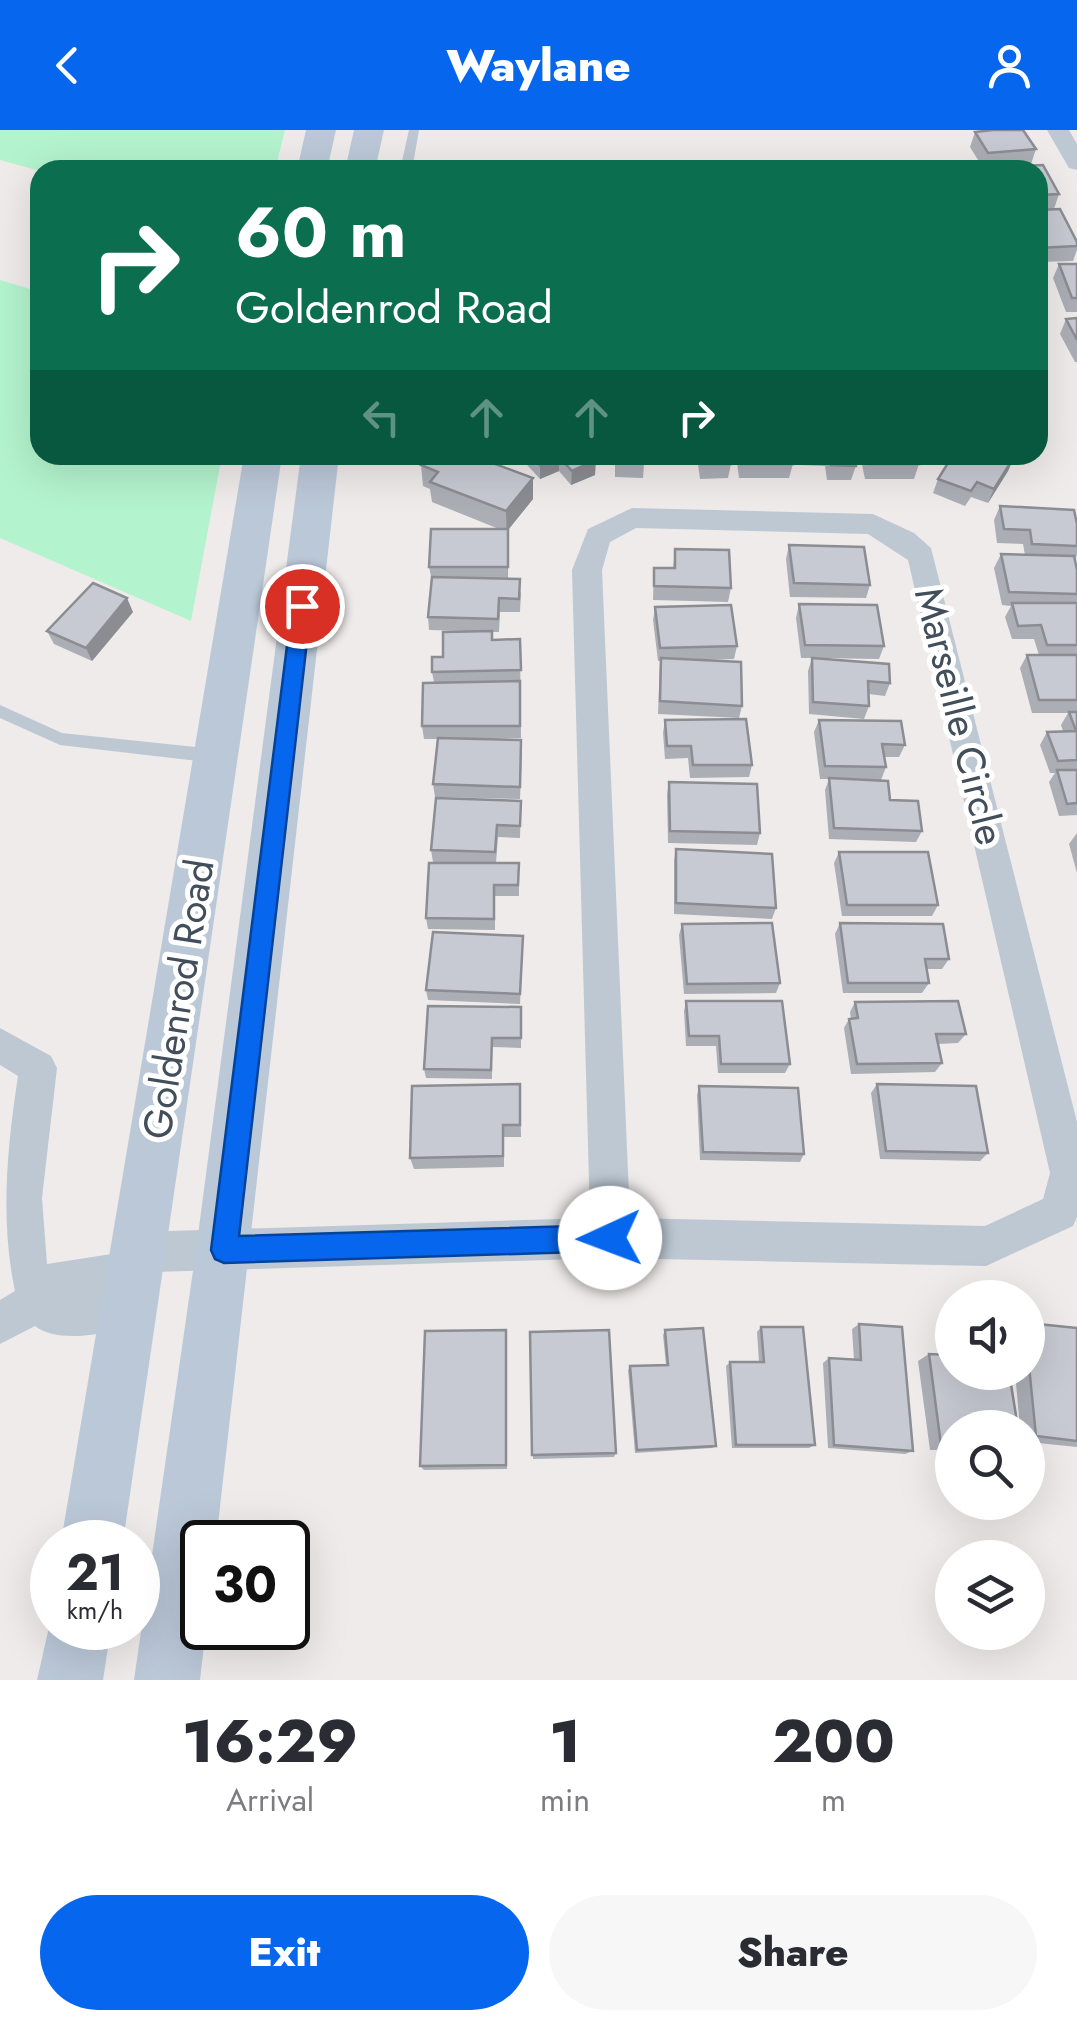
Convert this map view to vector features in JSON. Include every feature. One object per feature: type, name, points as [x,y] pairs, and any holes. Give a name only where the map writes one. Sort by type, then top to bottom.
[{"type":"main road","points":[[314,160],[321,130]]},
{"type":"main road","points":[[362,160],[370,130]]},
{"type":"main road","name":"Goldenrod Road","points":[[95,1520],[261,465]]},
{"type":"main road","name":"Goldenrod Road","points":[[167,1680],[224,1250],[319,465]]},
{"type":"main road","points":[[70,1680],[75,1650]]},
{"type":"street","points":[[1058,130],[1077,163]]},
{"type":"street","name":"Marseille Circle","points":[[37,1302],[52,1315],[133,1277],[224,1250],[610,1238],[986,1246],[1059,1212],[1070,1173],[921,555],[904,540],[874,524],[632,518],[598,536],[587,570],[610,1238]]},
{"type":"street","points":[[0,1045],[38,1068],[17,1227],[37,1302],[0,1323]]},
{"type":"lane","points":[[408,160],[414,130]]},
{"type":"lane","points":[[0,711],[73,742],[216,756]]},
{"type":"green space","points":[[0,130],[285,130],[278,160],[30,160],[30,168],[0,160]]},
{"type":"green space","points":[[0,280],[30,289],[30,465],[220,465],[191,621],[0,538]]},
{"type":"building","points":[[1023,130],[1036,149],[988,153],[975,132]]},
{"type":"building","points":[[1048,174],[1059,194],[1048,195]]},
{"type":"building","points":[[1060,209],[1077,246],[1048,247],[1048,210]]},
{"type":"building","points":[[1059,264],[1077,264],[1077,298],[1072,298]]},
{"type":"building","points":[[1077,318],[1077,340],[1066,319]]},
{"type":"building","points":[[421,465],[498,465],[533,478],[506,511],[430,482],[438,472]]},
{"type":"building","points":[[947,465],[1009,465],[994,489],[977,482],[971,491],[938,479]]},
{"type":"building","points":[[1000,506],[1074,510],[1077,546],[1032,544],[1030,530],[1004,529]]},
{"type":"building","points":[[431,529],[508,529],[508,567],[429,567]]},
{"type":"building","points":[[789,545],[864,547],[870,585],[794,583]]},
{"type":"building","points":[[675,549],[729,550],[731,588],[654,586],[654,568],[675,568]]},
{"type":"building","points":[[1001,554],[1074,556],[1077,594],[1009,592]]},
{"type":"building","points":[[432,577],[520,579],[519,599],[499,598],[498,619],[428,617]]},
{"type":"building","points":[[93,583],[127,598],[86,648],[47,631]]},
{"type":"building","points":[[1012,603],[1077,603],[1077,645],[1047,645],[1041,625],[1018,626]]},
{"type":"building","points":[[799,604],[877,605],[884,646],[805,645]]},
{"type":"building","points":[[731,605],[737,646],[660,648],[655,607]]},
{"type":"building","points":[[492,631],[492,640],[520,639],[521,670],[432,672],[432,657],[443,657],[443,632]]},
{"type":"building","points":[[1027,655],[1077,655],[1077,700],[1039,700]]},
{"type":"building","points":[[661,658],[741,662],[742,706],[660,701]]},
{"type":"building","points":[[812,658],[889,664],[890,683],[868,681],[869,706],[813,702]]},
{"type":"building","points":[[520,681],[520,726],[422,726],[423,683]]},
{"type":"building","points":[[1069,712],[1077,712],[1077,760],[1058,761],[1047,732],[1076,731]]},
{"type":"building","points":[[746,719],[752,765],[693,765],[691,746],[667,746],[665,720]]},
{"type":"building","points":[[819,720],[901,721],[905,745],[882,744],[886,767],[825,766]]},
{"type":"building","points":[[438,738],[521,740],[520,787],[433,784]]},
{"type":"building","points":[[1057,770],[1077,770],[1077,803],[1067,804]]},
{"type":"building","points":[[829,778],[888,781],[890,800],[918,801],[922,831],[834,828]]},
{"type":"building","points":[[669,782],[757,784],[760,833],[670,831]]},
{"type":"building","points":[[436,798],[521,801],[520,826],[497,825],[495,852],[431,850]]},
{"type":"building","points":[[676,849],[772,854],[776,908],[676,903]]},
{"type":"building","points":[[839,852],[928,852],[938,905],[847,905]]},
{"type":"building","points":[[429,863],[519,863],[518,885],[494,885],[494,919],[426,918]]},
{"type":"building","points":[[772,923],[780,983],[687,984],[682,924]]},
{"type":"building","points":[[840,923],[943,924],[949,959],[925,959],[929,983],[848,983]]},
{"type":"building","points":[[433,932],[523,936],[520,994],[426,990]]},
{"type":"building","points":[[686,1001],[782,1001],[790,1064],[721,1064],[719,1036],[689,1036]]},
{"type":"building","points":[[958,1001],[966,1034],[936,1034],[942,1063],[857,1064],[849,1019],[858,1018],[855,1002]]},
{"type":"building","points":[[428,1006],[521,1007],[521,1038],[492,1038],[491,1070],[424,1069]]},
{"type":"building","points":[[520,1084],[520,1125],[503,1125],[503,1156],[410,1158],[412,1086]]},
{"type":"building","points":[[877,1084],[976,1086],[988,1153],[886,1151]]},
{"type":"building","points":[[699,1086],[798,1088],[804,1154],[703,1152]]},
{"type":"building","points":[[859,1324],[902,1327],[913,1451],[834,1445],[829,1358],[861,1360]]},
{"type":"building","points":[[1045,1325],[1077,1328],[1077,1441],[1045,1437],[1045,1410],[1033,1410],[1031,1390],[1045,1390]]},
{"type":"building","points":[[761,1327],[803,1327],[815,1445],[736,1445],[730,1362],[764,1362]]},
{"type":"building","points":[[703,1328],[716,1446],[637,1450],[630,1366],[668,1365],[665,1330]]},
{"type":"building","points":[[506,1330],[506,1465],[420,1466],[425,1331]]},
{"type":"building","points":[[609,1330],[616,1453],[532,1455],[530,1332]]},
{"type":"building","points":[[929,1354],[935,1354],[935,1390],[1012,1390],[1015,1410],[936,1410]]},
{"type":"route","points":[[302,606],[224,1250],[610,1238]]}]
